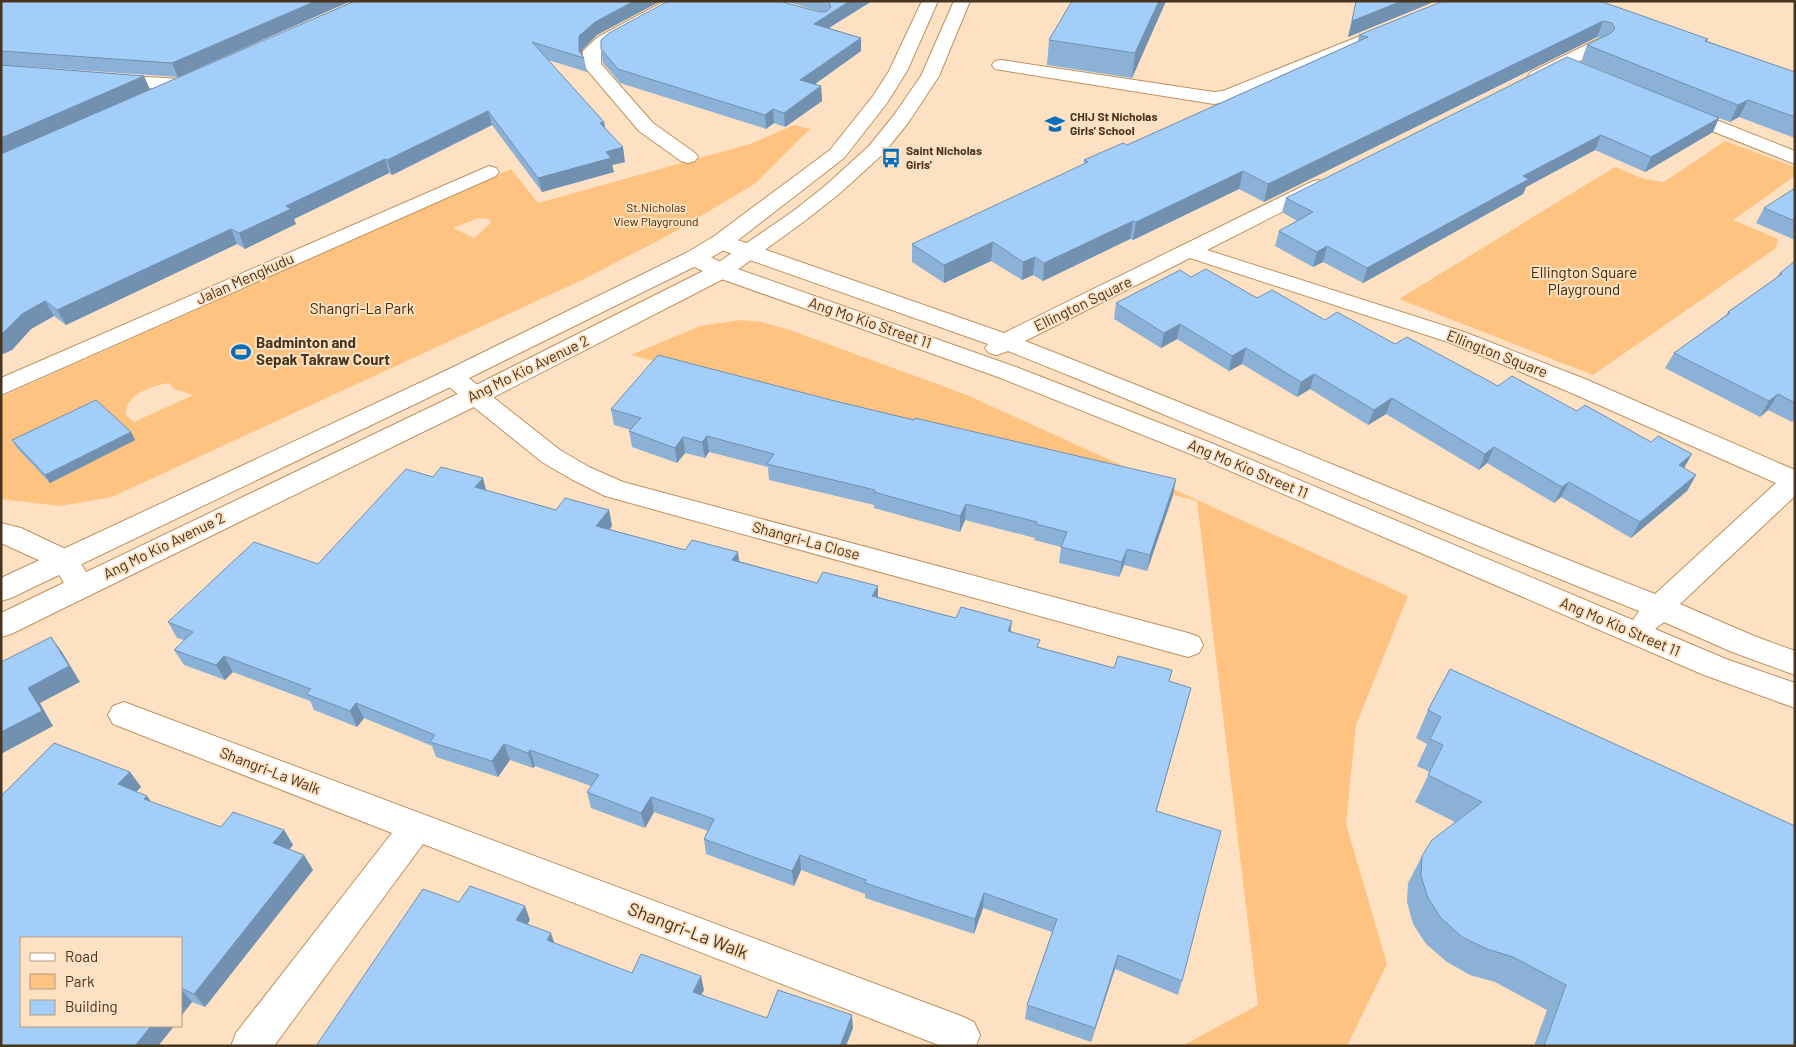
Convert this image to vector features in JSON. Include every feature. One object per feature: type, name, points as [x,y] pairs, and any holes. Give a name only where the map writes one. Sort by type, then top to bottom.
[{"type":"street","points":[[678,1],[604,40],[592,51],[592,65],[646,127],[688,157]]},
{"type":"street","name":"Ang Mo Kio Avenue 2","points":[[1,590],[452,377],[694,258],[721,242],[837,154],[880,99],[898,71],[930,1]]},
{"type":"street","name":"Ang Mo Kio Avenue 2","points":[[1,626],[474,396],[721,271],[832,190],[876,150],[901,119],[930,76],[962,1]]},
{"type":"street","points":[[1001,65],[1214,98],[1227,96],[1383,32]]},
{"type":"street","points":[[1522,83],[1598,44]]},
{"type":"street","points":[[1562,63],[1587,74]]},
{"type":"street","points":[[146,102],[200,77]]},
{"type":"street","points":[[96,78],[182,86]]},
{"type":"street","points":[[1668,107],[1795,158]]},
{"type":"street","name":"Jalan Mengkudu","points":[[1,387],[489,172]]},
{"type":"street","name":"Ellington Square","points":[[979,362],[1005,342],[1338,176]]},
{"type":"street","name":"Ang Mo Kio Street 11","points":[[721,242],[747,253],[1005,342],[1176,408],[1495,543],[1659,607],[1743,644],[1795,663]]},
{"type":"street","name":"Ellington Square","points":[[1189,251],[1456,337],[1576,385],[1795,481],[1659,607],[1636,634]]},
{"type":"street","name":"Ang Mo Kio Street 11","points":[[694,258],[721,271],[979,362],[1202,449],[1715,667],[1795,696]]},
{"type":"street","name":"Shangri-La Close","points":[[452,377],[551,456],[580,473],[614,489],[1188,645]]},
{"type":"street","points":[[1,534],[11,535],[64,560],[81,586]]},
{"type":"street","name":"Shangri-La Walk","points":[[124,715],[961,1034]]},
{"type":"street","points":[[250,1046],[416,827]]},
{"type":"green space","name":"Shangri-La Park","points":[[794,125],[810,129],[756,183],[669,235],[582,280],[112,497],[60,506],[1,499],[1,397],[511,169],[538,203],[750,144]],"holes":[[[479,218],[489,219],[491,223],[474,238],[453,228]],[[169,383],[174,389],[193,395],[134,422],[126,415],[130,402],[141,392]]]},
{"type":"green space","name":"Ellington Square Playground","points":[[1725,141],[1795,167],[1795,176],[1733,220],[1778,239],[1776,248],[1593,375],[1399,299],[1615,167],[1644,179],[1664,182]]},
{"type":"green space","points":[[741,320],[761,322],[787,329],[967,395],[1408,596],[1356,725],[1346,824],[1387,964],[1347,1046],[1182,1046],[1258,1005],[1197,501],[631,355],[700,326]]},
{"type":"building","points":[[1,1],[316,1],[172,63],[1,51]]},
{"type":"building","points":[[355,1],[634,1],[595,22],[579,36],[579,51],[584,58],[532,42],[604,122],[600,123],[623,147],[606,152],[611,158],[538,178],[488,111],[286,206],[291,209],[239,233],[231,229],[57,310],[45,301],[22,314],[1,335],[1,154]]},
{"type":"building","points":[[668,1],[779,1],[820,12],[827,11],[831,7],[828,1],[850,1],[814,24],[861,38],[800,80],[821,86],[784,113],[773,109],[765,115],[618,69],[601,49],[601,40],[609,33]]},
{"type":"building","points":[[1072,1],[1159,1],[1135,53],[1049,40]]},
{"type":"building","points":[[1356,1],[1402,1],[1352,21]]},
{"type":"building","points":[[1443,1],[1600,1],[1708,39],[1705,41],[1795,72],[1795,117],[1748,100],[1738,105],[1587,45],[1615,29],[1612,23],[1603,21],[1268,184],[1243,171],[1044,263],[1035,257],[1023,262],[993,242],[944,265],[912,244],[1088,162],[1084,160],[1123,143],[1127,145],[1368,37],[1359,35]]},
{"type":"building","points":[[1567,57],[1719,118],[1651,157],[1601,135],[1523,176],[1529,179],[1367,268],[1327,246],[1317,252],[1279,231],[1313,212],[1286,198]]},
{"type":"building","points":[[1,65],[144,76],[1,138]]},
{"type":"building","points":[[1795,188],[1795,221],[1764,208]]},
{"type":"building","points":[[1795,261],[1795,403],[1778,394],[1769,401],[1674,353],[1782,274],[1780,273]]},
{"type":"building","points":[[1206,269],[1257,298],[1272,290],[1325,320],[1337,312],[1395,344],[1407,337],[1498,386],[1512,376],[1577,411],[1585,405],[1651,442],[1658,436],[1692,454],[1679,465],[1696,475],[1640,522],[1569,482],[1562,487],[1494,447],[1485,454],[1392,398],[1374,410],[1314,374],[1301,382],[1246,348],[1232,356],[1180,324],[1164,333],[1116,303],[1180,270],[1191,277]]},
{"type":"building","points":[[658,355],[914,420],[915,418],[1176,479],[1150,555],[1127,549],[1122,562],[1061,547],[1067,532],[1036,524],[1037,522],[966,504],[960,516],[874,492],[875,490],[767,464],[774,454],[707,436],[702,442],[683,437],[675,448],[629,431],[641,418],[611,409]]},
{"type":"building","points":[[96,400],[131,432],[45,475],[12,440]]},
{"type":"building","points":[[441,467],[483,478],[475,487],[556,510],[565,498],[609,510],[596,526],[685,550],[692,540],[738,552],[732,560],[817,583],[823,572],[843,577],[878,586],[872,596],[956,618],[961,607],[1012,621],[1008,631],[1040,640],[1037,647],[1114,668],[1118,656],[1172,670],[1169,681],[1191,688],[1156,811],[1221,831],[1182,981],[1118,955],[1095,1028],[1027,1005],[1057,919],[984,893],[975,919],[865,883],[866,880],[800,855],[792,871],[704,839],[714,819],[651,797],[641,813],[587,792],[599,775],[530,750],[528,753],[504,744],[492,761],[430,742],[435,735],[356,703],[350,711],[306,694],[311,689],[224,656],[216,665],[174,650],[193,632],[168,622],[254,542],[318,564],[406,469],[433,477]]},
{"type":"building","points":[[51,637],[69,666],[28,688],[42,711],[1,732],[1,662]]},
{"type":"building","points":[[1450,669],[1795,826],[1795,1046],[1544,1046],[1566,985],[1513,957],[1487,949],[1462,937],[1441,918],[1428,898],[1421,876],[1422,856],[1432,840],[1482,802],[1428,775],[1443,745],[1430,739],[1441,717],[1428,710]]},
{"type":"building","points":[[54,743],[130,772],[118,784],[147,796],[144,799],[221,827],[233,812],[284,830],[273,843],[304,855],[194,994],[182,988],[182,937],[20,937],[20,1027],[150,1027],[135,1046],[1,1046],[1,796]]},
{"type":"building","points":[[470,886],[525,906],[516,920],[551,933],[547,940],[632,973],[641,954],[701,976],[693,992],[767,1018],[778,990],[852,1015],[840,1046],[316,1046],[423,889],[459,902]]},
{"type":"place","name":"CHIJ St Nicholas Girls' School","points":[[1055,124]]},
{"type":"place","name":"Saint Nicholas Girls'","points":[[891,158]]},
{"type":"place","name":"Badminton and Sepak Takraw Court","points":[[241,352]]},
{"type":"park label","name":"St.Nicholas View Playground","points":[[656,215]]}]
